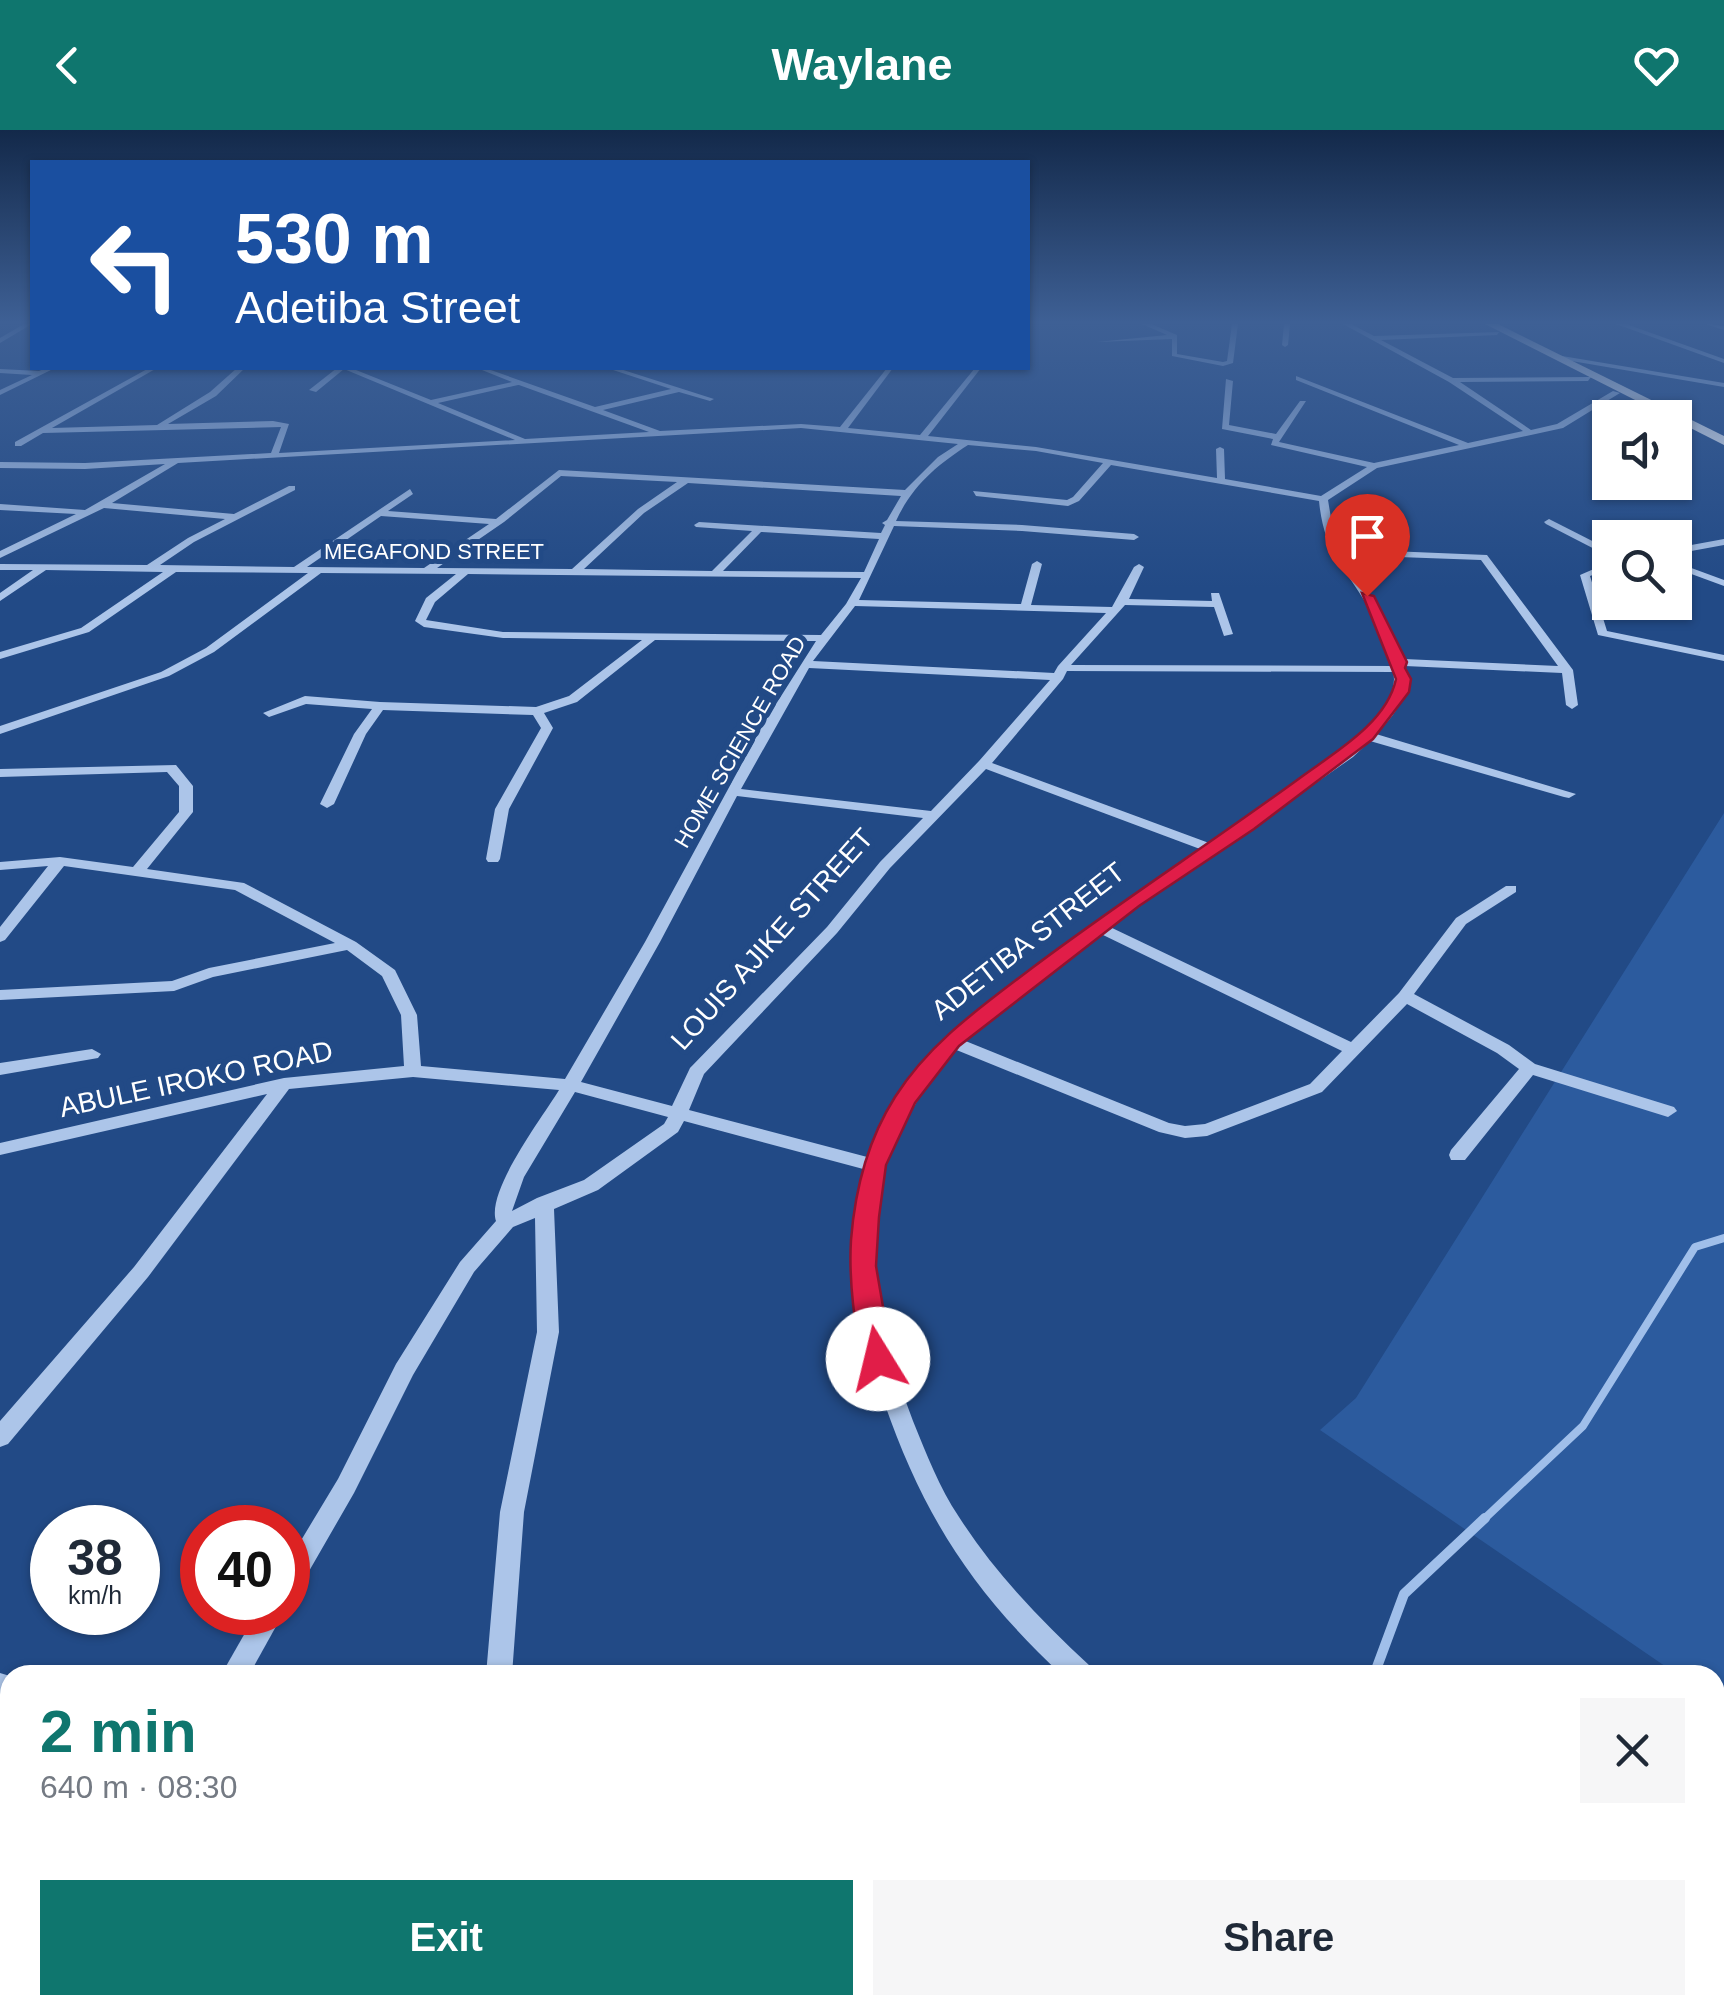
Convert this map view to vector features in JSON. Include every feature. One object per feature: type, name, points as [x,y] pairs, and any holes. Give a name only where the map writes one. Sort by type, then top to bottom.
[{"type":"highway","points":[[1666,412],[1724,441]]},
{"type":"highway","points":[[1692,433],[1724,450]]},
{"type":"street","points":[[18,444],[77,412]]},
{"type":"street","points":[[158,427],[183,412]]},
{"type":"street","points":[[456,412],[532,443]]},
{"type":"street","points":[[604,412],[661,434]]},
{"type":"street","points":[[843,429],[856,412]]},
{"type":"street","points":[[923,437],[943,412]]},
{"type":"street","points":[[1228,412],[1225,427],[1277,436]]},
{"type":"street","points":[[1295,412],[1274,443],[1374,466]]},
{"type":"street","points":[[1382,412],[1467,446]]},
{"type":"street","points":[[1500,412],[1532,433]]},
{"type":"street","points":[[0,464],[85,466],[532,443],[760,426],[843,429],[1110,460],[1324,498],[1374,466],[1532,433],[1571,421],[1586,412]]},
{"type":"street","points":[[44,431],[281,424],[286,426],[274,455]]},
{"type":"street","name":"HOME SCIENCE ROAD","points":[[506,1222],[502,1210],[515,1177],[806,664],[851,604],[880,553],[885,530],[904,493],[926,468],[967,442]]},
{"type":"street","points":[[1220,449],[1220,480]]},
{"type":"street","points":[[0,556],[103,505],[177,460]]},
{"type":"street","points":[[976,493],[1068,503],[1110,460]]},
{"type":"street","points":[[426,571],[559,473],[904,493]]},
{"type":"street","points":[[575,572],[641,511],[684,482]]},
{"type":"street","points":[[147,569],[292,488]]},
{"type":"street","points":[[296,570],[410,492]]},
{"type":"street","points":[[1324,498],[1323,520],[1336,552],[1372,605],[1399,665]]},
{"type":"street","points":[[103,505],[234,518]]},
{"type":"street","points":[[0,507],[87,512]]},
{"type":"street","points":[[379,512],[497,522]]},
{"type":"street","points":[[1549,522],[1592,545]]},
{"type":"street","points":[[699,525],[758,530],[1022,528],[1134,537]]},
{"type":"street","points":[[714,574],[758,530]]},
{"type":"street","points":[[1692,548],[1724,542]]},
{"type":"street","points":[[1336,552],[1484,557],[1567,670],[1572,705]]},
{"type":"street","points":[[1025,608],[1036,564]]},
{"type":"street","name":"LOUIS AJIKE STREET","points":[[310,1547],[467,1267],[506,1222],[592,1184],[672,1128],[696,1072],[984,764],[1118,606],[1139,566]]},
{"type":"street","name":"MEGAFOND STREET","points":[[0,568],[867,575]]},
{"type":"street","points":[[0,598],[42,568]]},
{"type":"street","points":[[0,656],[85,630],[173,569]]},
{"type":"street","points":[[0,730],[166,674],[210,650],[318,570]]},
{"type":"street","points":[[1692,571],[1724,583]]},
{"type":"street","points":[[466,572],[430,600],[420,621],[503,635],[823,638]]},
{"type":"street","points":[[1592,572],[1585,575],[1592,599]]},
{"type":"street","points":[[851,604],[1025,608],[1216,599],[1228,634]]},
{"type":"street","points":[[1598,620],[1602,633],[1724,658]]},
{"type":"street","points":[[269,713],[305,700],[537,710],[573,699],[652,636]]},
{"type":"street","points":[[806,664],[1060,672],[1399,665],[1567,670]]},
{"type":"street","name":"ADETIBA STREET","points":[[1070,1665],[1038,1636],[983,1574],[934,1499],[877,1360],[863,1266],[874,1165],[905,1100],[951,1041],[1098,927],[1348,754],[1368,736],[1401,692],[1404,679],[1399,665]]},
{"type":"street","points":[[327,804],[360,734],[380,706]]},
{"type":"street","points":[[493,860],[502,809],[546,728],[537,710]]},
{"type":"street","points":[[1368,736],[1568,794]]},
{"type":"street","points":[[984,764],[1212,848]]},
{"type":"street","points":[[0,773],[172,768],[186,786],[186,812],[139,870]]},
{"type":"street","points":[[734,792],[932,816]]},
{"type":"street","points":[[0,937],[60,861]]},
{"type":"street","points":[[0,866],[60,861],[239,886],[350,945],[389,973],[409,1015],[413,1071]]},
{"type":"street","points":[[951,1041],[1184,1132],[1206,1130],[1316,1088],[1405,996],[1461,921],[1511,889]]},
{"type":"street","points":[[1098,927],[1354,1050]]},
{"type":"street","points":[[0,995],[174,986],[209,973],[350,945]]},
{"type":"street","points":[[1405,996],[1503,1049],[1529,1068],[1668,1111]]},
{"type":"street","points":[[0,1068],[92,1054]]},
{"type":"street","points":[[1458,1155],[1529,1068]]},
{"type":"street","name":"ABULE IROKO ROAD","points":[[0,1148],[284,1084],[413,1071],[569,1085],[874,1165]]},
{"type":"street","points":[[0,1437],[141,1272],[284,1084]]},
{"type":"street","points":[[500,1665],[512,1512],[548,1332],[544,1203]]},
{"type":"street","points":[[240,1665],[257,1635]]},
{"type":"shaded area","points":[[1724,813],[1724,1665],[1663,1665],[1320,1430],[1356,1398]]},
{"type":"waterway","points":[[1482,1521],[1583,1426],[1695,1247],[1724,1238]]},
{"type":"waterway","points":[[1378,1665],[1404,1594],[1485,1518]]},
{"type":"route","points":[[878,1359],[863,1266],[866,1217],[874,1165],[905,1100],[951,1041],[1132,902],[1248,825],[1368,736],[1401,692],[1404,679],[1398,668],[1400,662],[1367,596]]}]
